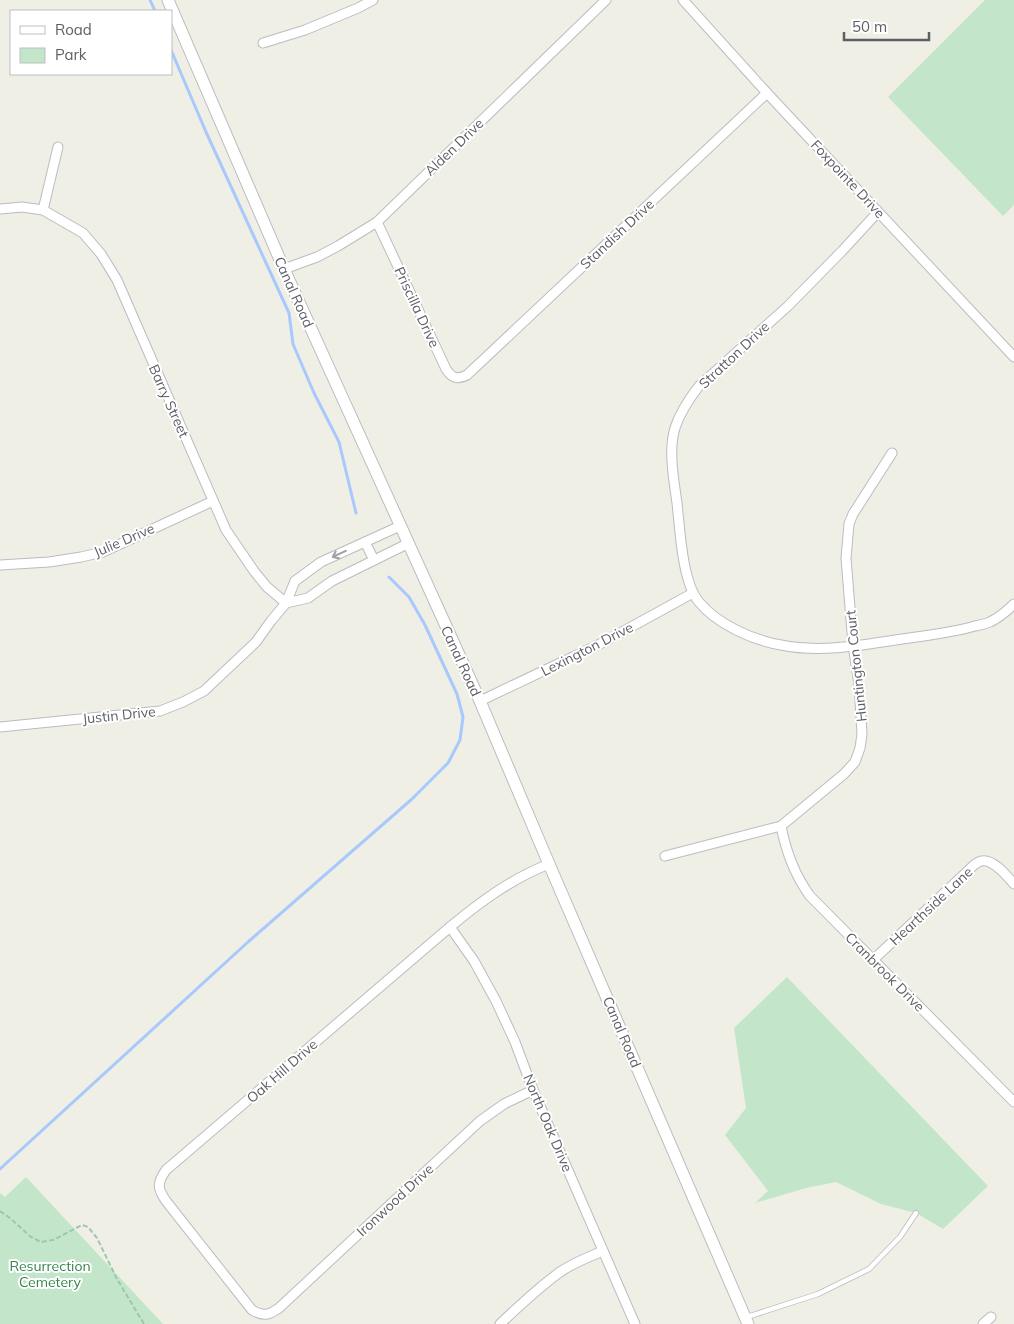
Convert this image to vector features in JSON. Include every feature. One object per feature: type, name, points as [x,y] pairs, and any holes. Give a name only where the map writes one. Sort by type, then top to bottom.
[{"type":"street","name":"Canal Road","points":[[168,0],[284,268],[407,544],[480,701],[747,1321]]},
{"type":"street","points":[[263,43],[305,30],[373,0]]},
{"type":"street","name":"Alden Drive","points":[[284,268],[317,257],[377,222],[606,0]]},
{"type":"street","name":"Foxpointe Drive","points":[[683,0],[1014,357]]},
{"type":"street","name":"Standish Drive","points":[[468,375],[768,93]]},
{"type":"street","points":[[0,209],[22,207],[43,210],[58,147]]},
{"type":"street","name":"Barry Street","points":[[43,210],[84,233],[101,254],[116,280],[226,530],[254,571],[286,603]]},
{"type":"street","name":"Stratton Drive","points":[[693,593],[685,567],[676,500],[672,450],[675,429],[681,413],[699,386],[788,306],[878,212]]},
{"type":"street","name":"Priscilla Drive","points":[[377,222],[446,369],[454,378],[468,375]]},
{"type":"street","name":"Huntington Court","points":[[665,856],[781,826],[856,762],[862,734],[846,558],[849,524],[852,514],[892,453]]},
{"type":"street","name":"Julie Drive","points":[[0,565],[50,562],[103,552],[212,501]]},
{"type":"street","name":"Justin Drive","points":[[0,727],[160,711],[183,702],[204,690],[256,642],[286,603],[295,581],[321,562],[400,526]]},
{"type":"street","points":[[365,542],[374,560]]},
{"type":"street","points":[[286,603],[308,598],[332,581],[407,544]]},
{"type":"street","points":[[693,593],[713,615],[752,637],[782,646],[803,648],[853,645],[959,631],[989,622],[1014,604]]},
{"type":"street","name":"Lexington Drive","points":[[480,701],[600,644],[693,593]]},
{"type":"street","name":"Cranbrook Drive","points":[[781,826],[787,854],[800,882],[810,896],[1014,1102]]},
{"type":"street","name":"Hearthside Lane","points":[[873,960],[974,865],[981,861],[994,864],[1014,884]]},
{"type":"street","name":"Oak Hill Drive","points":[[263,1315],[252,1310],[166,1201],[159,1189],[160,1180],[166,1170],[450,927],[496,891],[530,871],[549,864]]},
{"type":"street","name":"North Oak Drive","points":[[450,927],[474,961],[516,1042],[533,1090],[635,1324]]},
{"type":"street","name":"Ironwood Drive","points":[[263,1315],[267,1315],[279,1308],[480,1122],[504,1104],[533,1090]]},
{"type":"street","points":[[500,1324],[560,1272],[584,1258],[603,1251]]},
{"type":"street","points":[[983,1324],[991,1317]]},
{"type":"lane","points":[[747,1321],[818,1294],[869,1269],[900,1237],[916,1213]]},
{"type":"path","points":[[0,1211],[41,1242],[53,1240],[82,1225],[88,1227],[97,1238],[116,1279],[144,1324]]},
{"type":"green space","points":[[985,0],[1014,0],[1014,205],[1003,216],[888,97]]},
{"type":"green space","points":[[787,977],[988,1186],[943,1229],[916,1213],[881,1204],[836,1182],[806,1188],[755,1203],[768,1191],[725,1135],[746,1108],[734,1028]]},
{"type":"green space","name":"Resurrection Cemetery","points":[[26,1177],[163,1324],[0,1324],[0,1193],[5,1197]]},
{"type":"waterway","points":[[150,0],[155,10]]},
{"type":"waterway","points":[[172,52],[206,132],[289,313],[293,344],[314,393],[339,442],[356,513]]},
{"type":"waterway","points":[[0,1169],[248,942],[412,799],[448,763],[460,740],[463,717],[457,694],[425,625],[409,597],[389,577]]}]
